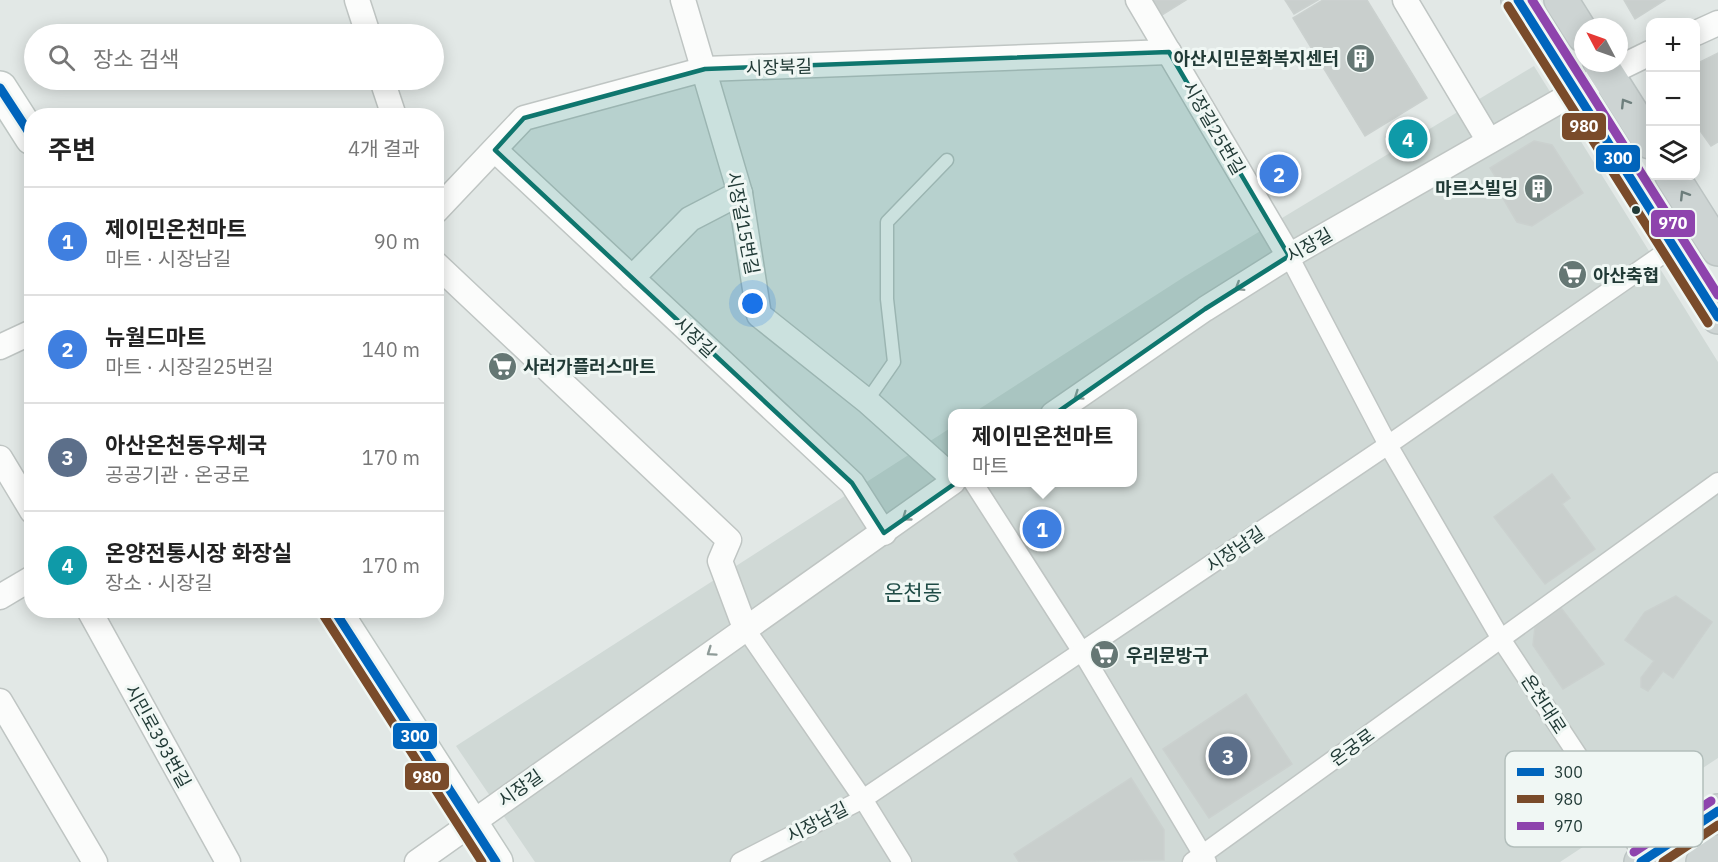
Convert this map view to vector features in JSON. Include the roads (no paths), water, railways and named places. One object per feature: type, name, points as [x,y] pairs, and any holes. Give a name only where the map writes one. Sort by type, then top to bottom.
[{"type":"main road","points":[[1518,0],[1718,318]]},
{"type":"main road","points":[[1561,0],[1574,21]]},
{"type":"main road","points":[[1606,72],[1646,136]]},
{"type":"main road","points":[[0,88],[24,126]]},
{"type":"main road","points":[[1674,180],[1718,249]]},
{"type":"main road","points":[[339,618],[495,862]]},
{"type":"main road","name":"온천대로","points":[[1703,821],[1718,811]]},
{"type":"main road","name":"온천대로","points":[[1643,860],[1663,847]]},
{"type":"main road","points":[[1703,862],[1718,852]]},
{"type":"street","points":[[357,0],[365,24]]},
{"type":"street","name":"시장길15번길","points":[[683,0],[740,193],[759,315],[867,401],[948,473]]},
{"type":"street","name":"시장길25번길","points":[[1137,0],[1289,256]]},
{"type":"street","points":[[1405,0],[1490,141]]},
{"type":"street","points":[[1700,31],[1718,23]]},
{"type":"street","name":"시장북길","points":[[444,203],[524,118],[705,69],[1169,52]]},
{"type":"street","name":"시장길","points":[[1628,60],[1646,54]]},
{"type":"street","name":"시장길","points":[[1060,409],[1205,309],[1289,256],[1576,92],[1599,72]]},
{"type":"street","points":[[385,90],[391,108]]},
{"type":"street","name":"시장길","points":[[495,150],[852,483],[884,533]]},
{"type":"street","points":[[632,278],[690,219],[740,193]]},
{"type":"street","name":"시장남길","points":[[740,862],[863,799],[1388,445],[1673,247]]},
{"type":"street","points":[[1289,256],[1388,445],[1501,639]]},
{"type":"street","points":[[444,272],[729,540],[720,561],[745,628]]},
{"type":"street","points":[[0,346],[24,336]]},
{"type":"street","points":[[0,458],[24,498]]},
{"type":"street","name":"온궁로","points":[[1082,652],[1200,860],[1718,482]]},
{"type":"street","name":"시장길","points":[[470,823],[948,487]]},
{"type":"street","points":[[975,487],[1082,652]]},
{"type":"street","points":[[0,597],[24,583]]},
{"type":"street","name":"시민로393번길","points":[[92,618],[228,862]]},
{"type":"street","name":"시장남길","points":[[745,628],[863,799]]},
{"type":"street","name":"온천대로","points":[[1501,639],[1573,751]]},
{"type":"street","points":[[0,701],[95,862]]},
{"type":"street","points":[[863,799],[902,862]]},
{"type":"street","points":[[417,862],[470,823]]},
{"type":"street","name":"온천대로","points":[[1635,847],[1643,860]]},
{"type":"lane","points":[[867,401],[894,362],[887,299],[887,222],[947,160]]},
{"type":"place","name":"아산시민문화복지센터","points":[[1360,58]]},
{"type":"place","name":"온양전통시장 화장실","points":[[1408,139]]},
{"type":"place","name":"뉴월드마트","points":[[1279,174]]},
{"type":"place","name":"마르스빌딩","points":[[1539,188]]},
{"type":"place","name":"아산축협","points":[[1572,275]]},
{"type":"place","name":"사러가플러스마트","points":[[502,366]]},
{"type":"place","name":"제이민온천마트","points":[[1042,529]]},
{"type":"place","name":"우리문방구","points":[[1105,655]]},
{"type":"place","name":"아산온천동우체국","points":[[1228,756]]},
{"type":"district","name":"온천동","points":[[913,592]]}]
